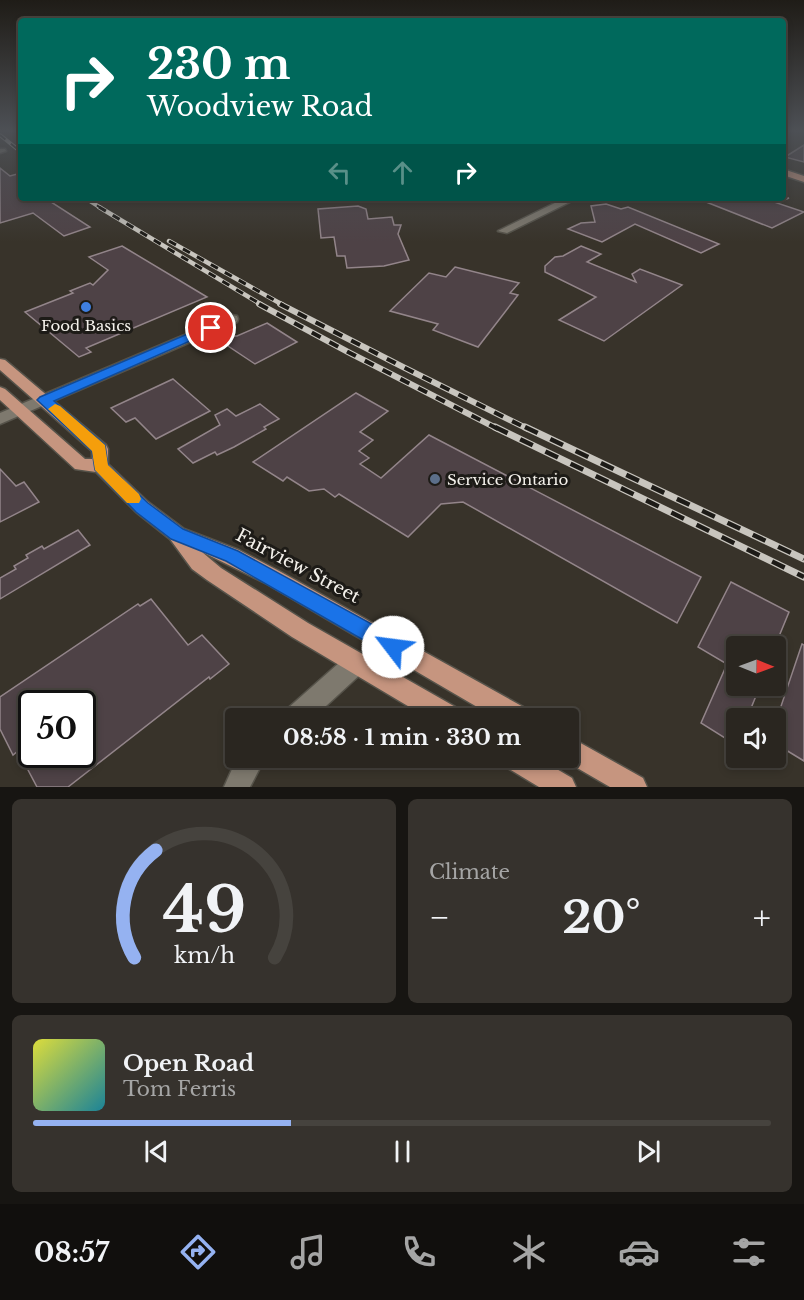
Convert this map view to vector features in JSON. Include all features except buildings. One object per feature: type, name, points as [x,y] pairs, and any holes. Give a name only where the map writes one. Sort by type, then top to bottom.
[{"type":"main road","points":[[786,173],[804,179]]},
{"type":"main road","name":"Fairview Street","points":[[0,363],[100,449],[100,466]]},
{"type":"main road","name":"Fairview Street","points":[[0,392],[81,465],[100,466],[142,507],[177,534],[199,563],[300,630],[433,708]]},
{"type":"main road","name":"Fairview Street","points":[[177,534],[232,556],[274,578],[501,708]]},
{"type":"main road","points":[[579,754],[634,787]]},
{"type":"main road","points":[[532,768],[563,787]]},
{"type":"street","points":[[503,231],[567,201]]},
{"type":"street","points":[[0,419],[232,319]]},
{"type":"street","points":[[307,708],[356,663]]},
{"type":"street","points":[[237,787],[245,768]]},
{"type":"railway","points":[[90,201],[101,208]]},
{"type":"railway","points":[[99,207],[262,305]]},
{"type":"railway","points":[[169,241],[283,305]]},
{"type":"railway","points":[[259,304],[498,429]]},
{"type":"railway","points":[[280,304],[528,429]]},
{"type":"railway","points":[[495,427],[804,577]]},
{"type":"railway","points":[[525,427],[804,559]]},
{"type":"slow traffic","points":[[55,409],[100,449],[100,466],[133,499]]},
{"type":"place","name":"Food Basics","points":[[86,307]]},
{"type":"place","name":"Service Ontario","points":[[435,479]]},
{"type":"route","points":[[211,328],[44,400],[100,449],[100,466],[142,507],[177,534],[232,556],[393,647]]}]
